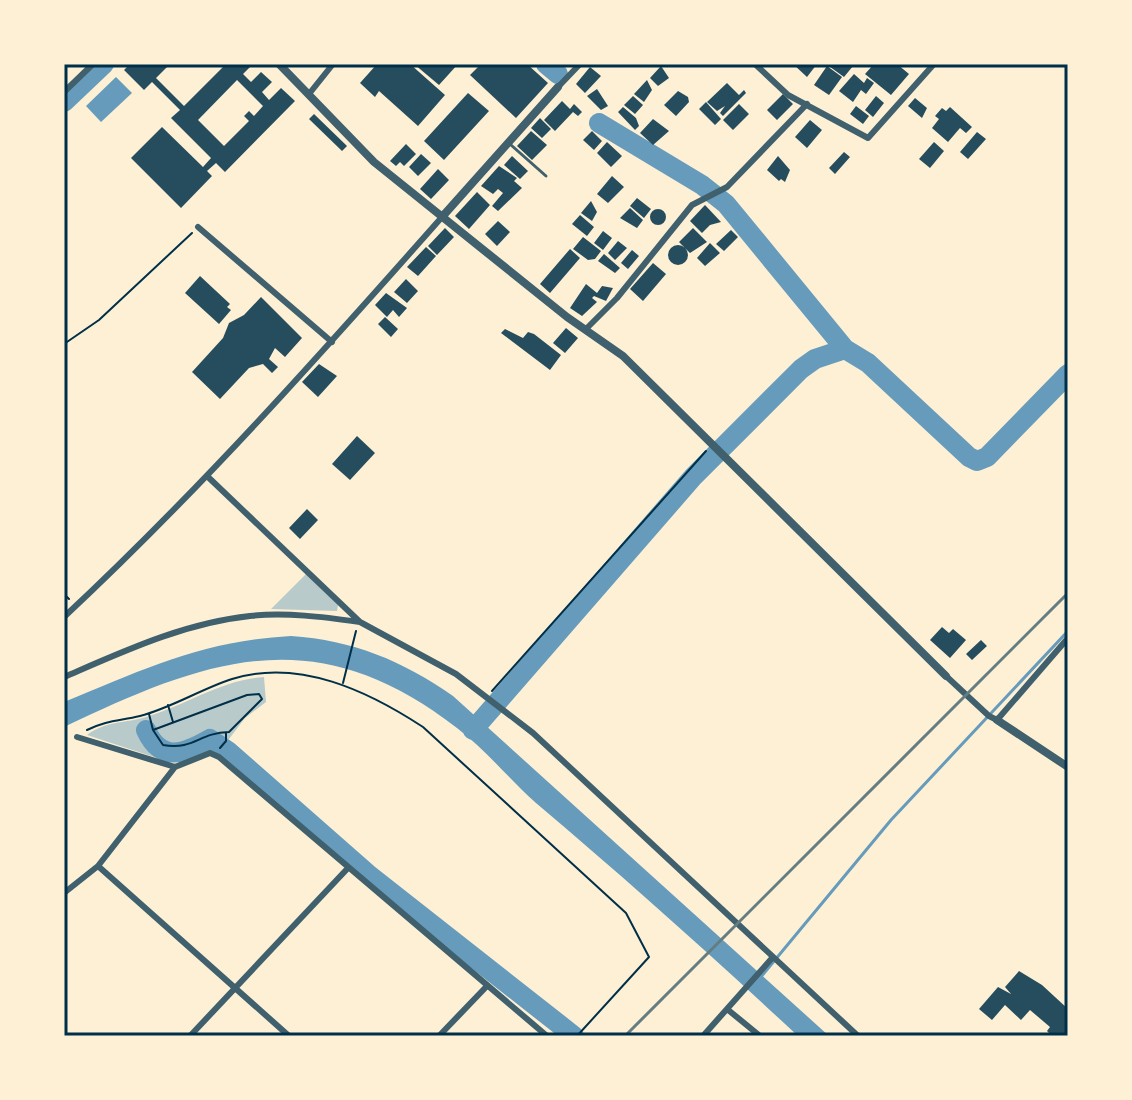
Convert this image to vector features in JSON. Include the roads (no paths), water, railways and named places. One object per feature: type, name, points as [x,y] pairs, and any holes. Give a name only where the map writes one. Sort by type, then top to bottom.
[{"type":"street","points":[[64,92],[93,64]]},
{"type":"street","points":[[279,64],[374,162],[623,356],[989,716],[1068,767]]},
{"type":"street","points":[[309,94],[333,64]]},
{"type":"street","points":[[64,617],[146,541],[207,476],[332,342],[580,64]]},
{"type":"street","points":[[755,64],[788,95],[868,138],[934,64]]},
{"type":"street","points":[[586,329],[617,298],[692,205],[727,187],[807,104]]},
{"type":"street","points":[[198,227],[332,342]]},
{"type":"street","points":[[207,476],[360,622],[422,653],[487,696],[533,733],[858,1036]]},
{"type":"street","points":[[64,677],[154,638],[226,620],[276,615],[360,622]]},
{"type":"street","points":[[997,720],[1068,638]]},
{"type":"street","points":[[77,737],[175,767]]},
{"type":"street","points":[[64,893],[98,866],[175,767],[214,754],[547,1036]]},
{"type":"street","points":[[98,866],[289,1036]]},
{"type":"street","points":[[190,1036],[348,868]]},
{"type":"street","points":[[703,1036],[772,959]]},
{"type":"street","points":[[439,1036],[486,987]]},
{"type":"street","points":[[730,1006],[760,1036]]},
{"type":"lane","points":[[508,143],[546,176]]},
{"type":"water","points":[[116,77],[132,93],[101,122],[86,106]]},
{"type":"water","points":[[291,636],[335,642],[376,654],[415,672],[453,696],[829,1036],[798,1036],[536,803],[468,737],[406,694],[357,672],[310,661],[263,660],[216,668],[167,682],[64,727],[64,702],[121,678],[201,650]]},
{"type":"waterway","points":[[64,102],[104,64]]},
{"type":"waterway","points":[[546,64],[558,74]]},
{"type":"waterway","points":[[599,123],[702,185],[726,204],[845,349],[868,363],[969,457],[977,461],[987,457],[1068,374]]},
{"type":"waterway","points":[[473,730],[693,477],[801,369],[815,359],[845,349]]},
{"type":"waterway","points":[[760,978],[891,820],[1068,631]]},
{"type":"waterway","points":[[146,730],[152,740],[166,751],[191,749],[210,739],[228,751],[368,874],[574,1036]]},
{"type":"railway","points":[[625,1036],[1068,593]]}]
